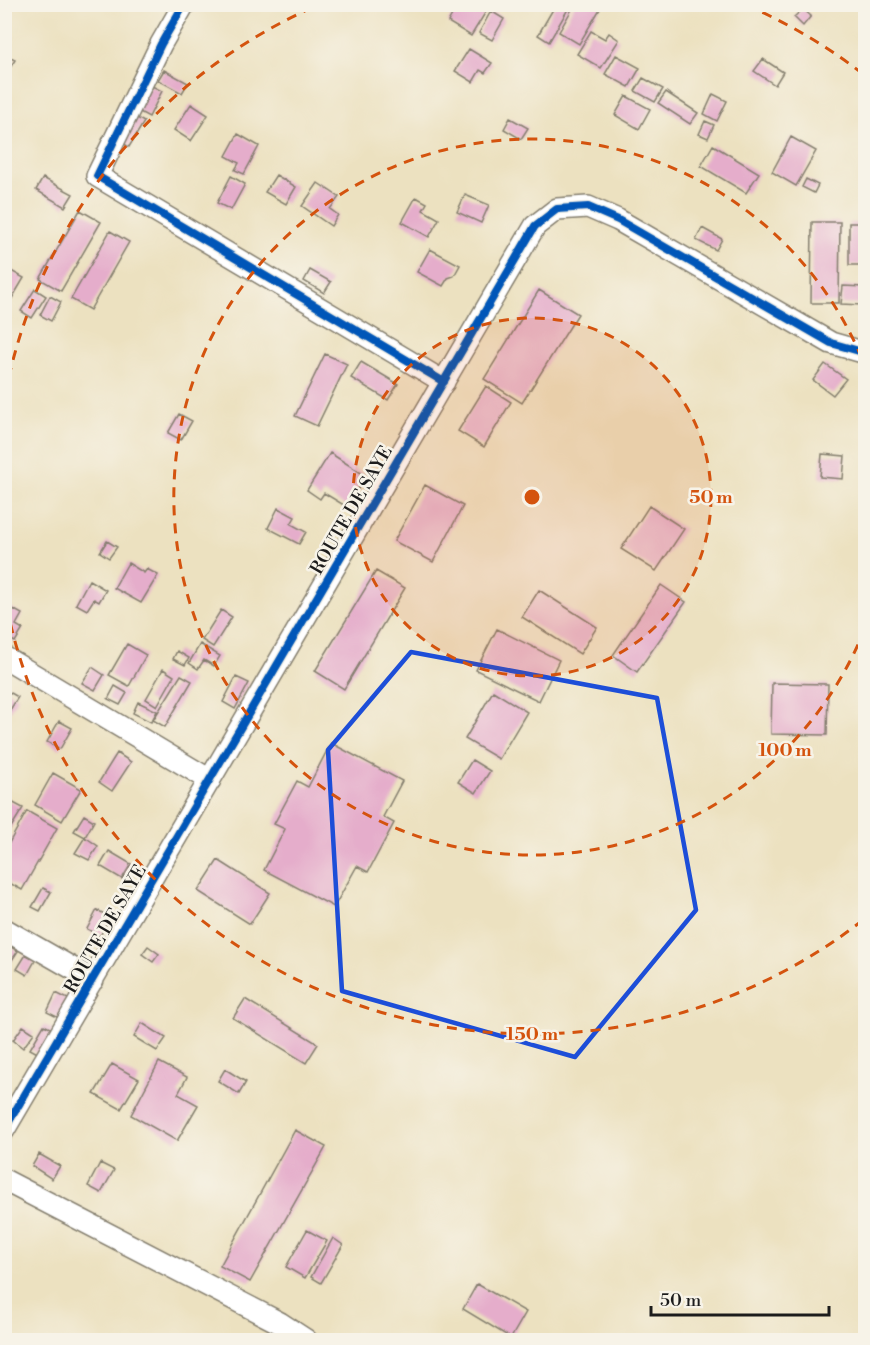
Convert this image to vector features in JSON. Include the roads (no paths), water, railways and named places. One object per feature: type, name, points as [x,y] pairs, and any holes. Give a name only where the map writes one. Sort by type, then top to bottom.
[{"type":"street","points":[[184,4],[161,44],[97,176],[444,382]]},
{"type":"street","name":"ROUTE DE SAYE","points":[[4,1130],[535,226],[557,208],[588,207],[618,220],[831,343],[866,353]]},
{"type":"street","points":[[4,657],[210,780]]},
{"type":"street","points":[[4,929],[93,980]]},
{"type":"street","points":[[4,1180],[280,1323],[306,1341]]}]
